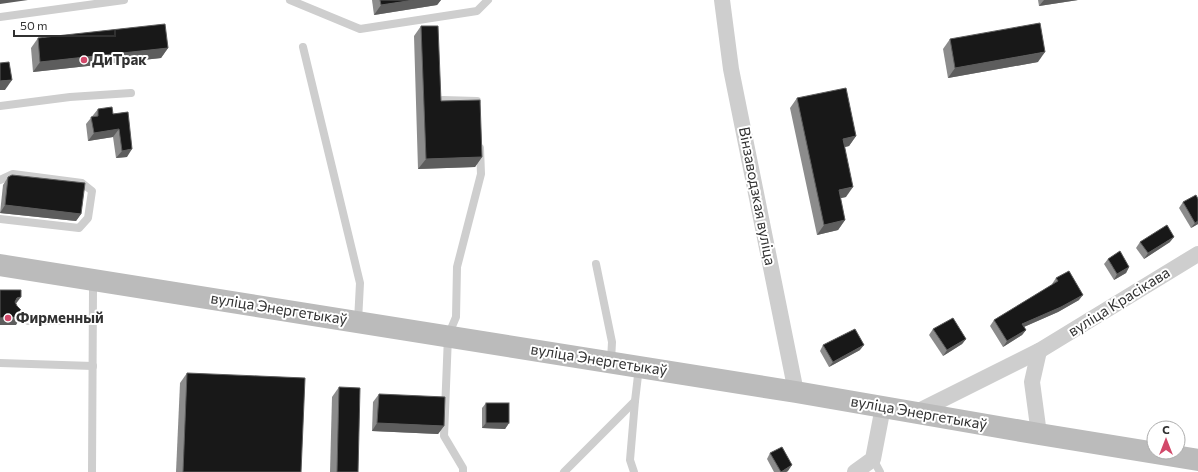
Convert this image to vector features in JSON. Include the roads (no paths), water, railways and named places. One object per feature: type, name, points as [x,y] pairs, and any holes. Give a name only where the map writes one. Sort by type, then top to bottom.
[{"type":"main road","name":"вуліца Энергетыкаў","points":[[0,265],[639,366],[1198,460]]},
{"type":"street","name":"Вінзаводзкая вуліца","points":[[722,0],[731,69],[796,392]]},
{"type":"street","name":"вуліца Красікава","points":[[917,412],[1039,351],[1198,254]]},
{"type":"street","points":[[1039,351],[1032,382],[1039,434]]},
{"type":"street","points":[[855,472],[876,466],[883,407]]},
{"type":"lane","points":[[0,17],[124,0]]},
{"type":"lane","points":[[290,0],[360,29],[477,11],[488,0]]},
{"type":"lane","points":[[303,47],[360,283],[358,321]]},
{"type":"lane","points":[[0,106],[70,97],[131,93]]},
{"type":"lane","points":[[443,100],[478,101],[478,108]]},
{"type":"lane","points":[[464,471],[444,436],[448,336],[456,317],[457,267],[481,174],[480,137]]},
{"type":"lane","points":[[0,180],[13,174],[82,183],[92,191],[88,218],[80,228],[0,219]]},
{"type":"lane","points":[[596,264],[612,342],[611,362]]},
{"type":"lane","points":[[92,472],[94,279]]},
{"type":"lane","points":[[15,310],[28,321],[93,321]]},
{"type":"lane","points":[[0,363],[93,366]]},
{"type":"lane","points":[[634,472],[630,460],[639,366]]},
{"type":"lane","points":[[564,472],[635,402]]},
{"type":"place","name":"ДиТрак","points":[[84,60]]},
{"type":"place","name":"Фирменный","points":[[8,318]]}]
